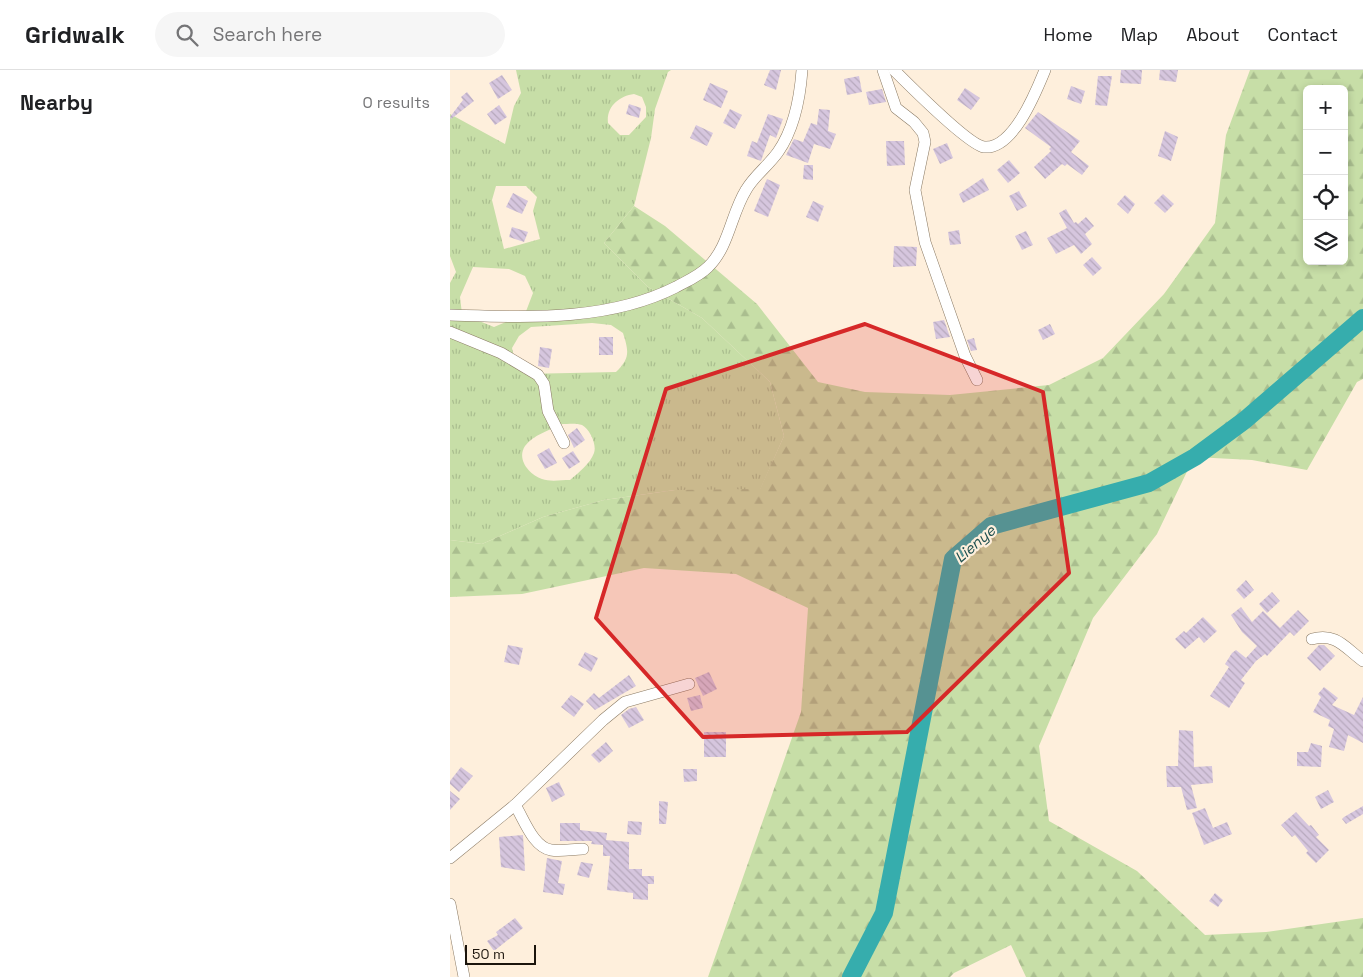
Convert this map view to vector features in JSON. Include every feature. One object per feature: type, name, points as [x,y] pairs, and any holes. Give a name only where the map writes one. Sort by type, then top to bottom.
[{"type":"street","points":[[450,315],[581,314],[614,309],[668,291],[696,277],[709,267],[718,254],[741,198],[749,184],[778,152],[794,119],[802,70]]},
{"type":"street","points":[[882,70],[896,108],[914,122],[923,133],[925,142],[914,190],[925,242],[966,356],[977,380]]},
{"type":"street","points":[[894,70],[959,130],[976,144],[984,147],[1001,143],[1007,138],[1029,105],[1045,70]]},
{"type":"street","points":[[450,332],[501,353],[538,375],[544,384],[548,411],[564,442]]},
{"type":"street","points":[[1312,639],[1324,636],[1332,637],[1363,661]]},
{"type":"street","points":[[450,858],[515,805],[603,720],[626,702],[689,684]]},
{"type":"street","points":[[515,805],[534,838],[545,848],[552,850],[583,849]]},
{"type":"street","points":[[450,904],[464,977]]},
{"type":"highlighted area","points":[[865,324],[1043,392],[1069,573],[907,732],[703,737],[596,618],[666,389]]},
{"type":"green space","points":[[516,70],[671,70],[668,72],[655,109],[651,138],[634,206],[604,243],[648,287],[702,318],[770,382],[784,436],[760,490],[675,490],[604,500],[543,517],[482,544],[450,540],[450,283],[456,272],[450,256],[450,114],[505,144],[514,106],[521,93]],"holes":[[[634,94],[642,97],[646,107],[646,117],[629,135],[620,135],[608,123],[608,117],[611,107],[628,95]],[[496,186],[526,186],[537,197],[533,211],[540,239],[504,249],[492,200]],[[473,267],[509,269],[525,276],[533,293],[525,314],[494,327],[462,314],[460,297]],[[592,323],[611,325],[623,333],[627,354],[624,363],[616,372],[524,374],[515,362],[512,348],[519,336],[531,327]],[[562,424],[582,425],[588,430],[594,442],[595,450],[590,461],[570,480],[545,480],[533,474],[523,462],[522,457],[525,446],[537,436]]]},
{"type":"green space","points":[[1250,70],[1363,70],[1363,379],[1357,382],[1307,470],[1252,460],[1194,457],[1157,534],[1093,618],[1039,746],[1049,821],[1137,871],[1205,935],[1266,932],[1363,918],[1363,977],[1026,977],[1011,945],[954,973],[950,977],[708,977],[801,712],[808,608],[736,574],[644,568],[522,594],[450,597],[450,540],[482,544],[543,517],[604,500],[675,490],[760,489],[784,436],[770,382],[702,318],[648,287],[604,243],[634,206],[665,226],[757,304],[818,382],[865,392],[950,395],[1049,385],[1103,358],[1164,294],[1215,223],[1226,135]]},
{"type":"building","points":[[770,70],[781,70],[776,90],[764,85]]},
{"type":"building","points":[[1121,70],[1142,70],[1141,84],[1120,83]]},
{"type":"building","points":[[1160,70],[1178,70],[1176,82],[1159,80]]},
{"type":"building","points":[[502,75],[512,90],[498,99],[489,83]]},
{"type":"building","points":[[859,76],[862,92],[847,95],[844,79]]},
{"type":"building","points":[[1098,76],[1112,76],[1107,106],[1095,105]]},
{"type":"building","points":[[710,83],[728,91],[721,108],[703,100]]},
{"type":"building","points":[[1071,86],[1085,91],[1081,104],[1067,99]]},
{"type":"building","points":[[965,88],[980,98],[971,110],[957,100]]},
{"type":"building","points":[[882,89],[886,102],[869,105],[866,92]]},
{"type":"building","points":[[467,92],[474,101],[451,119],[450,117],[463,100],[461,97]]},
{"type":"building","points":[[629,104],[641,108],[639,118],[626,114]]},
{"type":"building","points":[[499,105],[507,117],[495,125],[487,114]]},
{"type":"building","points":[[730,109],[742,115],[735,129],[723,123]]},
{"type":"building","points":[[819,109],[830,110],[828,131],[836,134],[830,149],[814,144],[808,163],[786,155],[794,139],[803,142],[811,123],[817,125]]},
{"type":"building","points":[[1038,112],[1080,141],[1071,152],[1089,166],[1082,175],[1067,164],[1065,166],[1062,164],[1045,179],[1034,167],[1051,151],[1049,149],[1051,147],[1025,128]]},
{"type":"building","points":[[768,114],[783,119],[776,138],[770,135],[761,161],[747,156],[752,141],[757,143]]},
{"type":"building","points":[[696,125],[713,133],[707,146],[690,138]]},
{"type":"building","points":[[1165,131],[1178,137],[1171,161],[1158,156]]},
{"type":"building","points":[[886,141],[904,141],[905,165],[887,166]]},
{"type":"building","points":[[947,143],[953,158],[940,164],[933,149]]},
{"type":"building","points":[[1009,160],[1020,173],[1008,183],[997,170]]},
{"type":"building","points":[[804,165],[813,165],[813,180],[803,179]]},
{"type":"building","points":[[983,178],[989,190],[963,203],[959,194]]},
{"type":"building","points":[[767,179],[780,185],[768,217],[754,211]]},
{"type":"building","points":[[1019,191],[1027,206],[1017,211],[1009,196]]},
{"type":"building","points":[[513,193],[528,201],[522,214],[506,207]]},
{"type":"building","points":[[1163,194],[1174,204],[1165,213],[1154,203]]},
{"type":"building","points":[[1125,195],[1135,204],[1128,214],[1117,204]]},
{"type":"building","points":[[813,201],[824,206],[818,222],[806,217]]},
{"type":"building","points":[[1066,209],[1074,223],[1078,224],[1086,217],[1094,226],[1085,234],[1092,244],[1081,254],[1074,245],[1056,254],[1047,238],[1067,228],[1059,213]]},
{"type":"building","points":[[512,227],[528,232],[524,242],[509,237]]},
{"type":"building","points":[[959,230],[961,244],[950,245],[948,232]]},
{"type":"building","points":[[1026,231],[1033,245],[1022,250],[1015,236]]},
{"type":"building","points":[[894,246],[917,247],[916,266],[893,267]]},
{"type":"building","points":[[1092,257],[1102,268],[1093,276],[1083,265]]},
{"type":"building","points":[[944,320],[950,337],[936,339],[933,322]]},
{"type":"building","points":[[1050,324],[1055,334],[1043,340],[1038,330]]},
{"type":"building","points":[[599,337],[613,337],[613,355],[599,355]]},
{"type":"building","points":[[974,338],[977,350],[971,351],[967,340]]},
{"type":"building","points":[[540,347],[552,349],[549,368],[538,366]]},
{"type":"building","points":[[577,428],[585,440],[574,448],[568,435]]},
{"type":"building","points":[[549,448],[557,463],[545,469],[537,455]]},
{"type":"building","points":[[573,451],[580,462],[569,469],[562,458]]},
{"type":"building","points":[[1246,580],[1254,590],[1244,599],[1236,590]]},
{"type":"building","points":[[1272,592],[1280,601],[1267,613],[1259,604]]},
{"type":"building","points":[[1241,607],[1252,622],[1263,611],[1280,628],[1298,610],[1309,621],[1294,636],[1290,632],[1267,656],[1265,654],[1256,661],[1241,680],[1245,683],[1229,708],[1210,696],[1229,667],[1225,664],[1232,653],[1236,650],[1246,658],[1257,646],[1242,632],[1231,615]]},
{"type":"building","points":[[1203,617],[1217,631],[1204,643],[1199,637],[1185,649],[1175,639],[1184,631],[1186,633]]},
{"type":"building","points":[[508,645],[523,648],[519,665],[504,662]]},
{"type":"building","points":[[1319,645],[1324,645],[1335,656],[1320,671],[1307,658]]},
{"type":"building","points":[[585,652],[598,658],[591,672],[578,665]]},
{"type":"building","points":[[709,672],[717,689],[703,696],[695,678]]},
{"type":"building","points":[[629,675],[636,686],[595,710],[586,701],[594,693],[599,698]]},
{"type":"building","points":[[1324,687],[1338,698],[1332,705],[1354,715],[1363,697],[1363,743],[1348,735],[1344,751],[1329,747],[1334,729],[1328,726],[1330,720],[1313,712],[1321,697],[1318,694]]},
{"type":"building","points":[[571,695],[584,704],[574,717],[561,707]]},
{"type":"building","points":[[700,695],[703,708],[691,711],[687,698]]},
{"type":"building","points":[[636,707],[644,720],[629,728],[621,715],[629,709]]},
{"type":"building","points":[[1179,730],[1193,731],[1194,767],[1212,766],[1213,783],[1191,785],[1197,808],[1187,810],[1181,787],[1167,787],[1166,766],[1178,766]]},
{"type":"building","points":[[704,732],[726,732],[726,757],[704,757]]},
{"type":"building","points":[[606,742],[613,751],[599,763],[591,755]]},
{"type":"building","points":[[1311,743],[1322,746],[1321,767],[1297,766],[1297,752],[1308,752]]},
{"type":"building","points":[[461,767],[473,776],[459,792],[450,784],[450,781]]},
{"type":"building","points":[[683,769],[697,769],[697,781],[684,782]]},
{"type":"building","points":[[559,782],[565,795],[552,802],[546,788]]},
{"type":"building","points":[[1328,790],[1334,802],[1321,809],[1315,797]]},
{"type":"building","points":[[450,791],[460,799],[450,810]]},
{"type":"building","points":[[659,801],[668,802],[666,824],[659,824]]},
{"type":"building","points":[[1363,806],[1363,814],[1346,824],[1342,819]]},
{"type":"building","points":[[1205,808],[1213,828],[1227,822],[1232,834],[1204,845],[1192,813]]},
{"type":"building","points":[[1296,812],[1309,826],[1311,825],[1319,835],[1316,837],[1329,850],[1316,863],[1306,853],[1308,851],[1295,835],[1292,837],[1281,825]]},
{"type":"building","points":[[628,821],[642,822],[641,835],[627,834]]},
{"type":"building","points":[[560,823],[580,823],[580,830],[607,833],[606,840],[629,842],[629,869],[642,869],[642,876],[654,876],[654,884],[648,884],[648,900],[633,899],[633,893],[607,890],[610,856],[603,856],[603,845],[591,844],[592,841],[560,841]]},
{"type":"building","points":[[523,835],[525,871],[501,867],[499,837]]},
{"type":"building","points":[[547,858],[562,861],[558,883],[565,884],[563,895],[543,892]]},
{"type":"building","points":[[581,862],[593,864],[589,878],[577,875]]},
{"type":"building","points":[[1215,893],[1223,900],[1218,907],[1209,901]]},
{"type":"building","points":[[515,918],[523,928],[494,951],[487,941],[498,935],[496,932]]},
{"type":"waterway","name":"Lienye","points":[[851,977],[884,913],[953,559],[991,526],[1149,483],[1195,457],[1245,420],[1363,318]]}]
